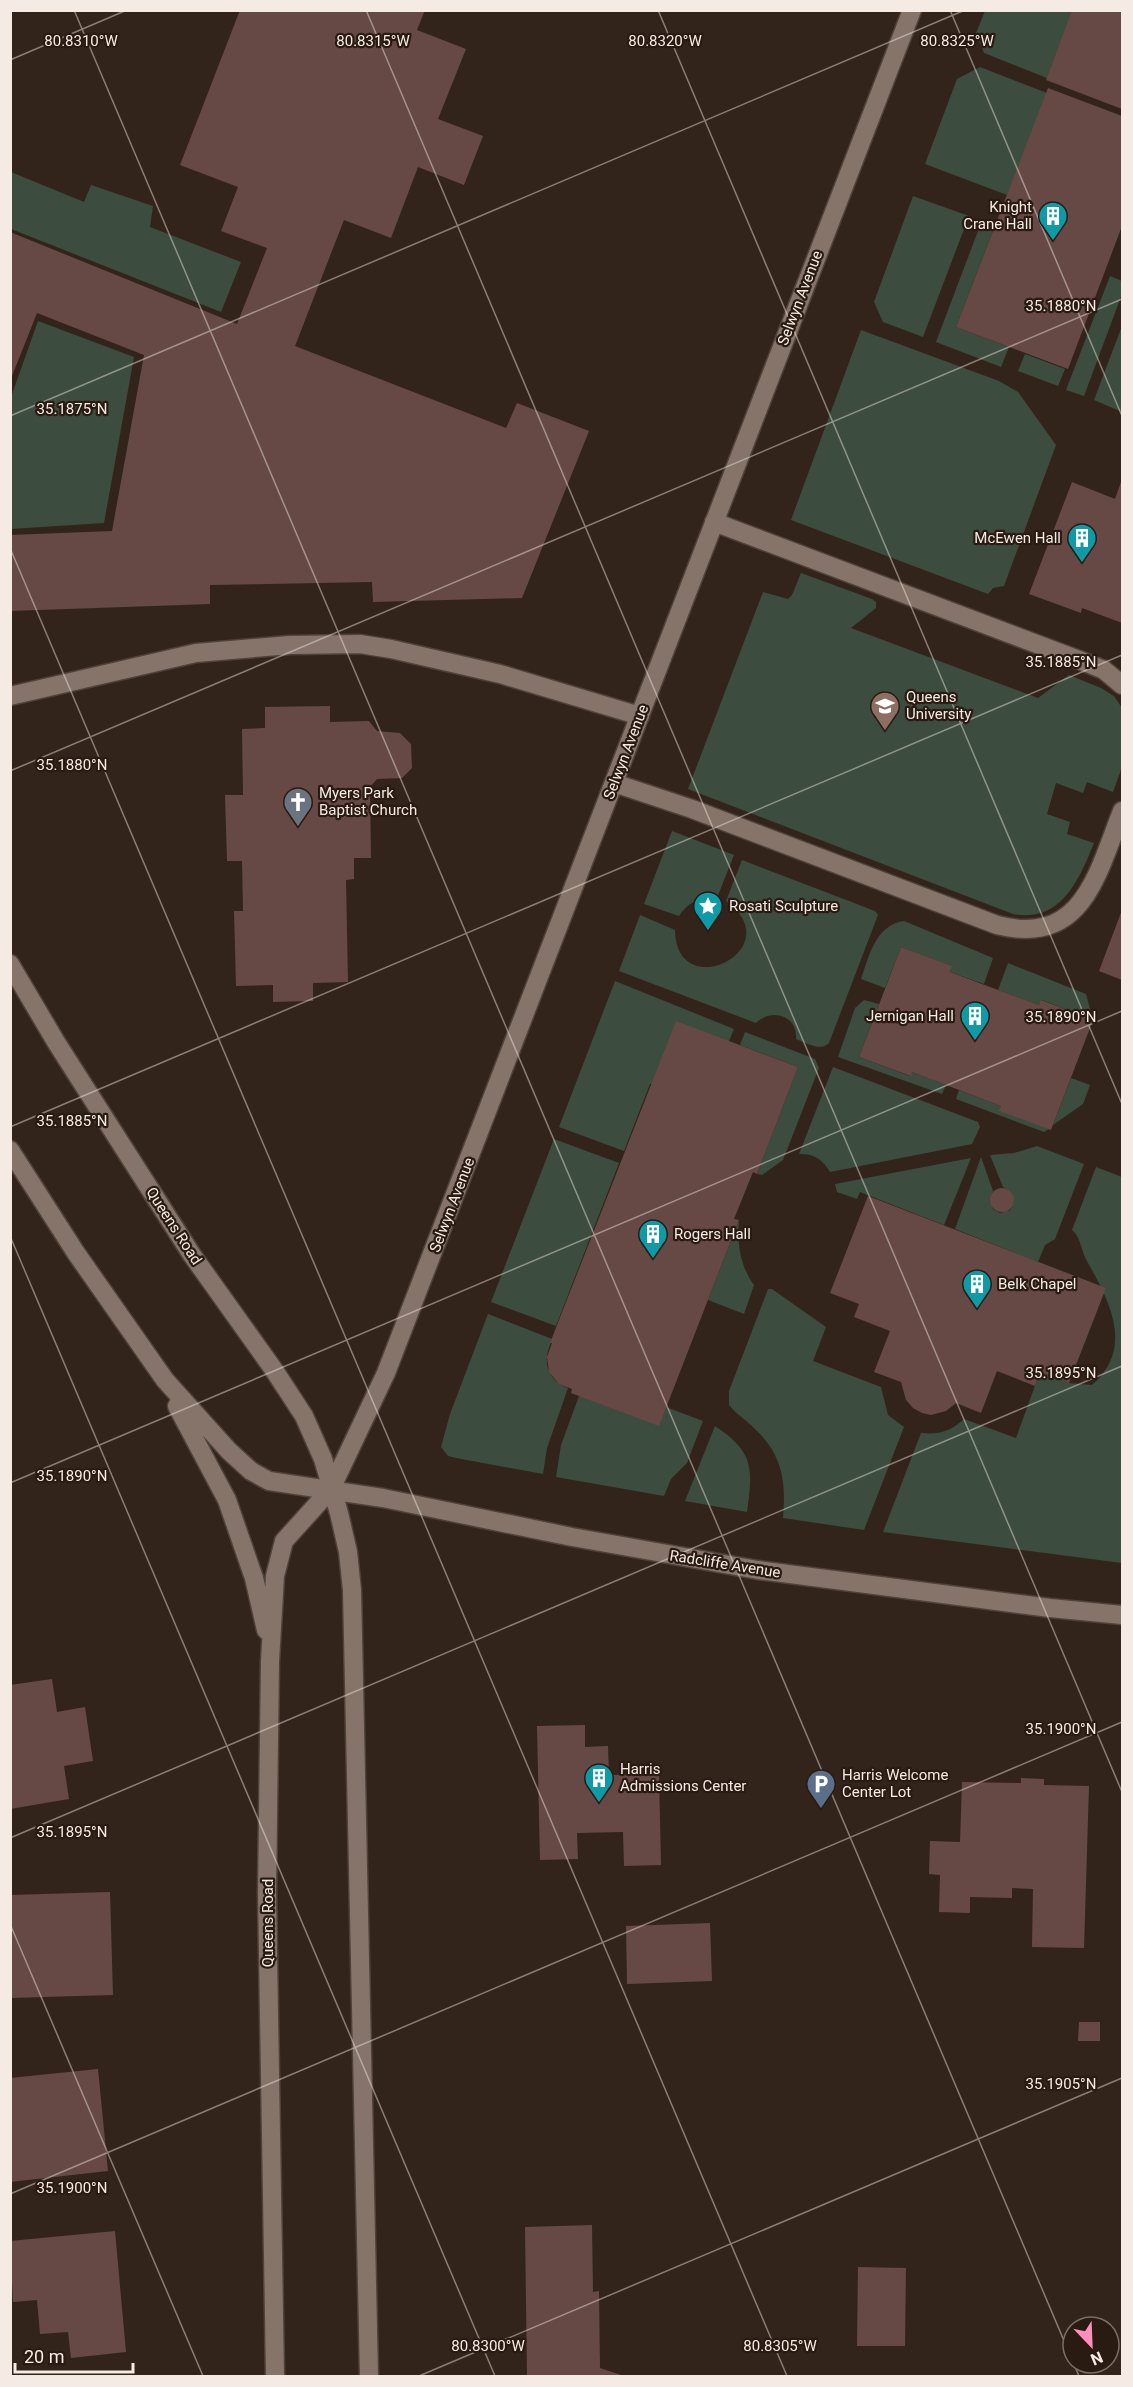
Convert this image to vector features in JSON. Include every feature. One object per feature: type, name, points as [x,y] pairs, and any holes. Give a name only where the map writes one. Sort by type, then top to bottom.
[{"type":"street","name":"Selwyn Avenue","points":[[331,1489],[386,1372],[912,10]]},
{"type":"street","points":[[714,522],[1087,663],[1104,670],[1122,685]]},
{"type":"street","points":[[10,696],[196,653],[290,645],[360,644],[392,649],[500,674],[640,716]]},
{"type":"street","points":[[614,783],[692,809],[996,925],[1029,931],[1060,922],[1073,913],[1092,883],[1122,811]]},
{"type":"street","name":"Queens Road","points":[[10,964],[56,1042],[192,1255],[304,1416],[323,1460],[348,1552],[352,1590],[369,2376]]},
{"type":"street","points":[[10,1150],[76,1253],[165,1380],[213,1435],[256,1475],[274,1482],[331,1489]]},
{"type":"street","points":[[165,1380],[227,1500],[254,1578],[265,1624],[270,1661]]},
{"type":"street","name":"Queens Road","points":[[274,2376],[267,1893],[270,1661],[275,1576],[288,1534],[331,1489]]},
{"type":"street","name":"Radcliffe Avenue","points":[[331,1489],[572,1537],[758,1570],[1050,1608],[1122,1615]]},
{"type":"green space","points":[[985,11],[1072,11],[1047,78],[984,53],[976,33]]},
{"type":"green space","points":[[980,67],[1047,93],[1007,195],[925,164],[957,79]]},
{"type":"green space","points":[[11,172],[84,202],[91,185],[153,206],[150,227],[241,262],[221,312],[11,229]]},
{"type":"green space","points":[[913,196],[969,216],[923,337],[883,322],[874,302]]},
{"type":"green space","points":[[981,223],[994,228],[956,327],[1009,347],[1001,367],[936,342]]},
{"type":"green space","points":[[1110,276],[1122,281],[1122,294],[1084,396],[1066,390]]},
{"type":"green space","points":[[38,321],[134,357],[104,523],[11,529],[11,397]]},
{"type":"green space","points":[[1122,326],[1122,412],[1094,400]]},
{"type":"green space","points":[[861,330],[999,381],[1018,392],[1056,445],[1004,586],[993,588],[988,594],[791,520]]},
{"type":"green space","points":[[1025,354],[1065,369],[1058,386],[1018,371]]},
{"type":"green space","points":[[801,573],[876,602],[876,608],[851,628],[1038,698],[1069,675],[1114,696],[1122,708],[1122,767],[1113,792],[1087,782],[1083,793],[1056,783],[1047,814],[1070,822],[1067,834],[1094,843],[1082,871],[1066,896],[1056,905],[1044,912],[1030,915],[1013,914],[688,789],[763,592],[788,599]]},
{"type":"green space","points":[[672,831],[734,855],[717,898],[696,901],[679,916],[644,904]]},
{"type":"green space","points":[[742,860],[875,911],[878,915],[829,1043],[825,1046],[813,1046],[796,1039],[793,1024],[782,1016],[769,1016],[756,1023],[619,971],[640,915],[675,930],[680,953],[693,964],[709,967],[726,962],[739,951],[746,936],[743,919],[726,901]]},
{"type":"green space","points":[[904,921],[993,958],[984,984],[950,972],[951,966],[901,947],[885,988],[861,979],[870,952],[880,935],[894,924]]},
{"type":"green space","points":[[1008,963],[1086,994],[1093,1020],[1042,1000],[1039,1005],[998,990]]},
{"type":"green space","points":[[615,981],[734,1029],[729,1041],[650,1084],[624,1151],[559,1127]]},
{"type":"green space","points":[[864,1000],[879,1004],[859,1057],[910,1076],[912,1072],[946,1085],[942,1094],[838,1057],[855,1008]]},
{"type":"green space","points":[[745,1032],[815,1059],[819,1068],[783,1160],[762,1175],[757,1174],[798,1067],[740,1045]]},
{"type":"green space","points":[[833,1067],[978,1122],[980,1127],[972,1144],[830,1172],[818,1158],[799,1154]]},
{"type":"green space","points":[[1071,1078],[1090,1085],[1083,1104],[1053,1125]]},
{"type":"green space","points":[[959,1090],[1001,1106],[1000,1111],[1049,1129],[1044,1132],[956,1099]]},
{"type":"green space","points":[[554,1139],[619,1163],[556,1326],[491,1302]]},
{"type":"green space","points":[[1037,1146],[1084,1164],[1055,1239],[1045,1245],[1038,1262],[955,1229],[981,1157],[993,1191],[990,1199],[993,1209],[1000,1213],[1010,1210],[1014,1202],[1011,1192],[1003,1187],[990,1155],[1014,1153]]},
{"type":"green space","points":[[971,1158],[944,1225],[860,1192],[857,1199],[837,1192],[835,1184]]},
{"type":"green space","points":[[1096,1167],[1122,1177],[1122,1563],[883,1532],[921,1433],[944,1431],[964,1419],[1016,1438],[1040,1372],[1069,1383],[1092,1385],[1105,1371],[1112,1357],[1115,1342],[1111,1311],[1072,1230]]},
{"type":"green space","points":[[739,1220],[740,1254],[745,1270],[754,1285],[744,1314],[708,1300]]},
{"type":"green space","points":[[768,1289],[772,1289],[826,1327],[813,1361],[881,1387],[888,1415],[904,1427],[864,1530],[783,1518],[783,1482],[777,1460],[766,1441],[754,1427],[729,1405],[729,1391]]},
{"type":"green space","points":[[488,1314],[552,1339],[547,1354],[549,1372],[555,1380],[568,1388],[547,1448],[543,1474],[448,1456],[441,1447],[450,1414]]},
{"type":"green space","points":[[579,1396],[666,1407],[703,1421],[687,1463],[671,1479],[664,1496],[556,1477],[561,1445]]},
{"type":"green space","points":[[715,1426],[737,1444],[748,1462],[750,1484],[747,1512],[685,1501]]},
{"type":"building","points":[[240,10],[425,10],[417,30],[466,49],[438,119],[483,136],[464,185],[418,167],[391,238],[344,220],[295,346],[506,428],[517,403],[589,431],[522,598],[373,602],[372,582],[210,585],[210,604],[10,611],[10,535],[112,531],[144,355],[37,313],[10,381],[10,232],[237,324],[267,248],[221,231],[238,187],[180,165]]},
{"type":"building","points":[[1072,10],[1122,10],[1122,109],[1046,80]]},
{"type":"building","name":"Knight Crane Hall","points":[[1048,88],[1122,116],[1122,226],[1068,369],[956,327]]},
{"type":"building","name":"McEwen Hall","points":[[1122,479],[1122,623],[1082,608],[1081,613],[1029,594],[1072,482],[1115,499]]},
{"type":"building","name":"Myers Park Baptist Church","points":[[330,706],[330,722],[369,721],[377,731],[400,733],[411,744],[412,768],[402,778],[377,779],[370,787],[371,858],[354,858],[354,879],[346,880],[348,982],[313,983],[313,1001],[273,1002],[273,985],[236,986],[234,911],[243,911],[242,861],[227,861],[225,795],[243,795],[242,729],[265,728],[265,707]]},
{"type":"building","points":[[1122,910],[1122,980],[1099,971]]},
{"type":"building","name":"Jernigan Hall","points":[[901,947],[952,966],[950,972],[1039,1005],[1041,1000],[1093,1020],[1051,1130],[999,1111],[1001,1106],[912,1072],[911,1076],[859,1057]]},
{"type":"building","name":"Rogers Hall","points":[[676,1021],[798,1067],[757,1174],[753,1172],[734,1219],[739,1220],[659,1426],[571,1393],[572,1389],[559,1384],[549,1372],[547,1357],[552,1343],[550,1343]]},
{"type":"building","points":[[1002,1188],[1007,1189],[1013,1195],[1013,1205],[1007,1211],[1002,1212],[997,1211],[991,1205],[990,1200],[991,1195],[997,1189]]},
{"type":"building","name":"Belk Chapel","points":[[868,1196],[1106,1288],[1069,1383],[1040,1372],[1035,1386],[997,1371],[981,1413],[956,1403],[946,1411],[931,1415],[913,1408],[906,1400],[901,1382],[874,1372],[890,1331],[854,1317],[859,1304],[830,1293]]},
{"type":"building","points":[[52,1679],[57,1712],[85,1707],[93,1761],[64,1766],[69,1799],[10,1809],[10,1685]]},
{"type":"building","name":"Harris Admissions Center","points":[[585,1725],[585,1747],[608,1746],[609,1775],[659,1774],[661,1865],[624,1866],[623,1832],[577,1833],[578,1859],[540,1860],[537,1726]]},
{"type":"building","points":[[1021,1778],[1044,1779],[1044,1785],[1089,1786],[1084,1948],[1032,1947],[1033,1889],[1012,1888],[1012,1898],[970,1897],[970,1913],[939,1912],[940,1875],[929,1874],[930,1841],[960,1842],[962,1782],[1021,1783]]},
{"type":"building","points":[[110,1892],[113,1995],[10,1998],[10,1895]]},
{"type":"building","points":[[710,1923],[712,1981],[627,1984],[626,1926]]},
{"type":"building","points":[[1079,2022],[1100,2022],[1100,2041],[1078,2041]]},
{"type":"building","points":[[98,2069],[108,2171],[10,2182],[10,2078]]},
{"type":"building","points":[[592,2225],[593,2292],[599,2291],[600,2368],[624,2376],[527,2376],[525,2227]]},
{"type":"building","points":[[115,2231],[126,2352],[71,2358],[68,2332],[40,2334],[37,2300],[13,2302],[10,2241]]},
{"type":"building","points":[[858,2267],[906,2268],[905,2346],[857,2346]]},
{"type":"place","name":"Knight Crane Hall","points":[[1053,242]]},
{"type":"place","name":"McEwen Hall","points":[[1082,564]]},
{"type":"place","name":"Queens University","points":[[885,732]]},
{"type":"place","name":"Myers Park Baptist Church","points":[[298,828]]},
{"type":"place","name":"Rosati Sculpture","points":[[708,932]]},
{"type":"place","name":"Jernigan Hall","points":[[975,1042]]},
{"type":"place","name":"Rogers Hall","points":[[653,1260]]},
{"type":"place","name":"Belk Chapel","points":[[977,1310]]},
{"type":"place","name":"Harris Admissions Center","points":[[599,1804]]},
{"type":"place","name":"Harris Welcome Center Lot","points":[[821,1810]]}]
